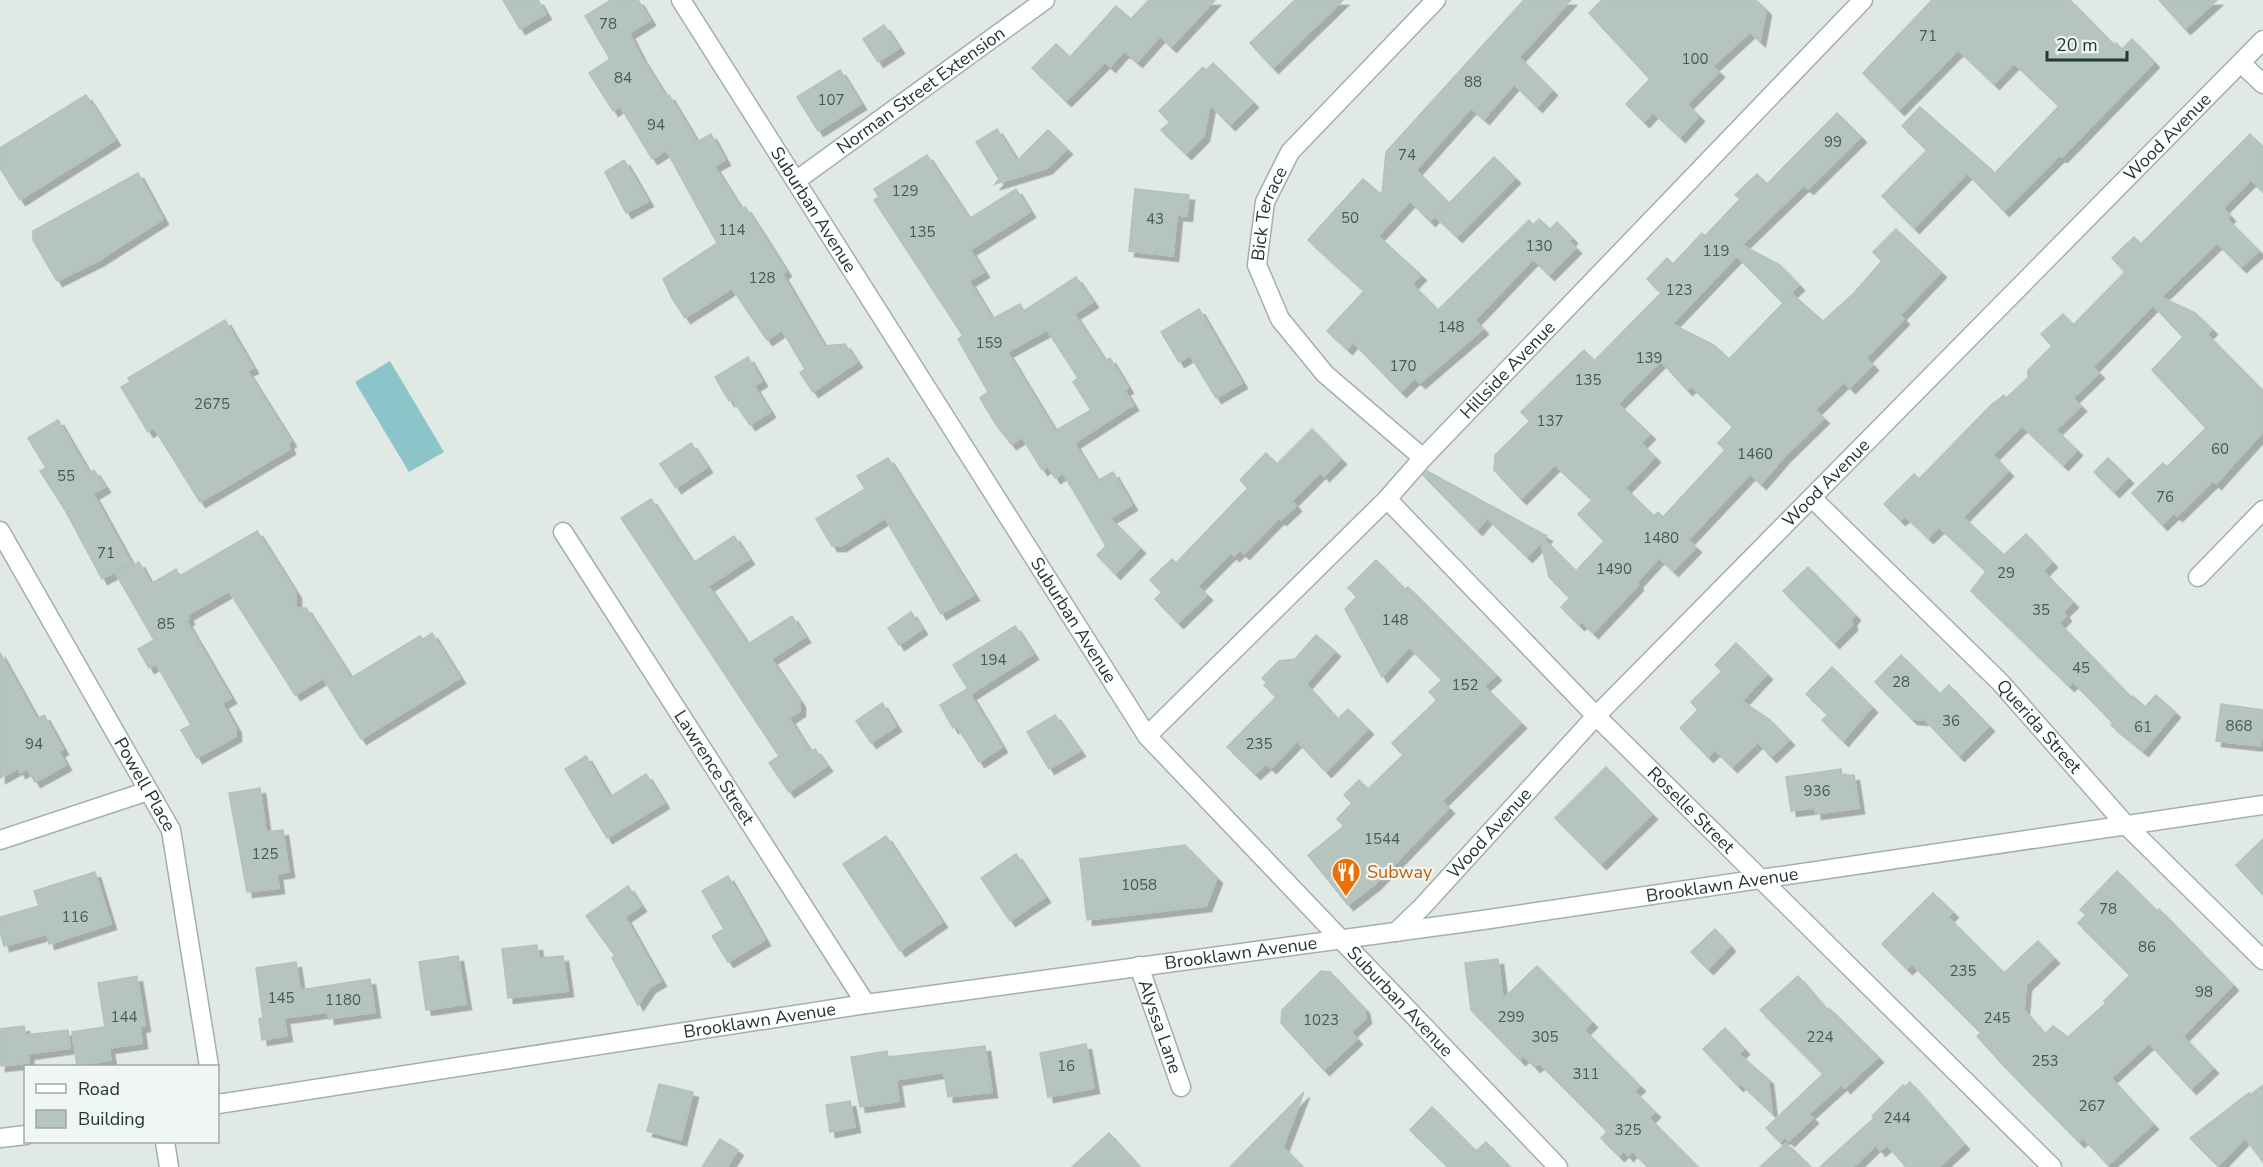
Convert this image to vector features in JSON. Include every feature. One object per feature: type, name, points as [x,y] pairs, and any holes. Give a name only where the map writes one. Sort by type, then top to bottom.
[{"type":"street","name":"Suburban Avenue","points":[[681,0],[1148,735],[1558,1167]]},
{"type":"street","name":"Norman Street Extension","points":[[797,180],[1045,0]]},
{"type":"street","name":"Bick Terrace","points":[[1423,458],[1325,374],[1280,320],[1257,265],[1265,202],[1290,152],[1436,0]]},
{"type":"street","name":"Hillside Avenue","points":[[1148,735],[1387,499],[1423,458],[1863,0]]},
{"type":"street","name":"Wood Avenue","points":[[1396,932],[1422,907],[1596,716],[2263,40]]},
{"type":"street","points":[[2241,63],[2263,84]]},
{"type":"street","name":"Querida Street","points":[[1812,498],[2000,682],[2125,824],[2263,960]]},
{"type":"street","name":"Roselle Street","points":[[1387,499],[1596,716],[2052,1167]]},
{"type":"street","points":[[2198,577],[2263,510]]},
{"type":"street","name":"Powell Place","points":[[0,531],[171,830],[209,1065]]},
{"type":"street","name":"Lawrence Street","points":[[563,532],[866,1004]]},
{"type":"street","points":[[0,840],[148,791]]},
{"type":"street","name":"Brooklawn Avenue","points":[[219,1104],[866,1004],[1341,940],[2263,805]]},
{"type":"street","name":"Alyssa Lane","points":[[1139,966],[1181,1087]]},
{"type":"street","points":[[0,1138],[24,1134]]},
{"type":"street","points":[[165,1143],[169,1167]]},
{"type":"water","points":[[390,361],[444,452],[409,472],[355,382]]},
{"type":"building","points":[[503,0],[538,0],[546,14],[520,29]]},
{"type":"building","points":[[611,0],[638,0],[650,20],[629,33],[641,57],[666,97],[669,95],[697,142],[711,134],[725,160],[714,166],[741,209],[745,207],[786,271],[782,274],[824,346],[845,344],[857,362],[813,392],[800,373],[805,369],[782,330],[767,340],[732,288],[685,318],[673,300],[663,279],[717,243],[666,150],[652,159],[620,106],[613,111],[589,73],[610,59],[585,16]]},
{"type":"building","points":[[1149,0],[1215,0],[1171,47],[1160,36],[1137,62],[1124,51],[1110,67],[1105,62],[1066,101],[1032,68],[1056,44],[1070,57],[1116,6],[1131,19]]},
{"type":"building","points":[[1295,0],[1343,0],[1273,68],[1250,43]]},
{"type":"building","points":[[1524,0],[1571,0],[1519,57],[1552,90],[1537,107],[1514,84],[1484,119],[1471,108],[1416,170],[1448,202],[1430,221],[1410,201],[1378,236],[1421,275],[1412,284],[1438,310],[1529,220],[1533,225],[1539,219],[1550,229],[1557,222],[1572,238],[1569,241],[1576,248],[1549,275],[1533,259],[1475,320],[1483,329],[1420,383],[1415,378],[1401,392],[1353,342],[1347,349],[1327,331],[1364,291],[1308,240],[1363,179],[1382,195],[1386,152]]},
{"type":"building","points":[[1602,0],[1756,0],[1766,10],[1760,41],[1750,32],[1713,66],[1719,72],[1687,104],[1699,116],[1680,137],[1653,112],[1644,122],[1626,104],[1650,79],[1589,13]]},
{"type":"building","points":[[1932,0],[2070,0],[2114,45],[2116,43],[2122,49],[2132,39],[2154,62],[2062,157],[2059,156],[2004,211],[1967,173],[1914,228],[1882,196],[1927,150],[1902,126],[1920,107],[1995,173],[2059,106],[2014,63],[1994,84],[1958,50],[1899,110],[1863,73]]},
{"type":"building","points":[[2159,0],[2217,0],[2185,29]]},
{"type":"building","points":[[884,25],[899,48],[878,62],[863,39]]},
{"type":"building","points":[[1213,63],[1253,102],[1230,125],[1210,105],[1204,136],[1186,154],[1161,130],[1170,122],[1159,111],[1203,67],[1206,70]]},
{"type":"building","points":[[840,70],[861,104],[818,131],[797,97]]},
{"type":"building","points":[[86,95],[115,140],[20,200],[0,168],[0,148]]},
{"type":"building","points":[[1837,113],[1861,137],[1808,189],[1804,185],[1742,245],[1780,265],[1799,285],[1782,302],[1737,256],[1672,324],[1714,345],[1729,359],[1792,294],[1823,321],[1854,293],[1882,261],[1873,252],[1896,229],[1941,272],[1900,315],[1904,319],[1866,358],[1873,365],[1850,388],[1844,382],[1815,410],[1824,418],[1784,457],[1761,484],[1750,474],[1688,540],[1696,547],[1673,571],[1659,558],[1637,582],[1638,585],[1593,633],[1582,622],[1579,625],[1561,607],[1570,598],[1549,577],[1541,542],[1527,557],[1487,518],[1477,530],[1423,475],[1427,471],[1547,536],[1544,539],[1576,571],[1604,541],[1578,514],[1592,500],[1555,465],[1521,499],[1494,470],[1495,455],[1530,421],[1521,412],[1584,350],[1594,361],[1661,293],[1647,279],[1667,258],[1673,264],[1702,233],[1705,236],[1740,199],[1735,195],[1757,174],[1767,184]],"holes":[[[1661,361],[1687,390],[1691,386],[1733,427],[1718,443],[1725,450],[1663,517],[1658,512],[1654,516],[1625,488],[1655,457],[1641,443],[1650,434],[1618,404]]]},
{"type":"building","points":[[997,129],[1017,161],[1048,130],[1067,149],[1047,168],[995,184],[999,179],[976,142]]},
{"type":"building","points":[[2250,134],[2263,147],[2263,192],[2251,180],[2223,208],[2230,216],[2227,219],[2259,251],[2241,267],[2217,243],[2161,297],[2195,313],[2212,329],[2207,334],[2263,391],[2263,432],[2216,484],[2213,481],[2177,516],[2174,513],[2162,525],[2132,493],[2163,463],[2167,467],[2206,428],[2152,370],[2183,337],[2153,305],[2093,367],[2099,373],[2073,398],[2081,406],[2056,430],[2077,450],[2063,465],[2022,426],[1993,455],[2008,471],[1963,517],[2004,555],[2026,534],[2052,562],[2043,571],[2073,602],[2063,612],[2066,616],[2059,623],[2132,698],[2133,696],[2145,707],[2156,695],[2175,712],[2143,751],[2111,725],[2113,723],[2073,682],[2069,686],[1971,591],[1986,571],[1939,527],[1928,538],[1905,516],[1900,520],[1884,504],[1914,474],[1919,479],[1991,405],[2004,395],[2006,398],[2028,378],[2028,370],[2052,346],[2041,334],[2063,314],[2073,325],[2125,272],[2112,258],[2134,237],[2141,244]]},
{"type":"building","points":[[927,155],[969,219],[1016,189],[1030,212],[970,250],[984,272],[969,281],[992,319],[1020,304],[1024,311],[1076,277],[1093,302],[1074,314],[1105,361],[1110,358],[1128,388],[1124,390],[1133,405],[1074,443],[1097,481],[1113,472],[1132,505],[1110,518],[1140,548],[1115,574],[1097,555],[1106,546],[1063,473],[1055,478],[1048,466],[1042,470],[1022,437],[1011,444],[995,423],[980,398],[988,392],[958,339],[963,336],[874,200],[879,197],[874,189]],"holes":[[[1047,330],[1078,378],[1073,382],[1091,410],[1055,431],[1007,352]]]},
{"type":"building","points":[[1494,157],[1515,178],[1457,237],[1436,217]]},
{"type":"building","points":[[624,160],[648,201],[626,213],[605,172]]},
{"type":"building","points":[[138,173],[163,219],[99,260],[57,281],[33,240],[33,231]]},
{"type":"building","points":[[1135,189],[1189,195],[1187,216],[1177,215],[1173,256],[1129,251]]},
{"type":"building","points":[[1199,309],[1242,383],[1216,398],[1190,355],[1179,362],[1161,332]]},
{"type":"building","points":[[225,320],[253,368],[247,371],[291,441],[288,443],[290,449],[200,502],[154,428],[148,432],[121,387],[130,382],[128,378]]},
{"type":"building","points":[[748,357],[762,381],[754,386],[770,412],[750,425],[732,399],[729,401],[715,377]]},
{"type":"building","points":[[58,420],[89,473],[94,470],[105,487],[93,494],[131,563],[102,579],[65,510],[40,471],[46,468],[28,438]]},
{"type":"building","points":[[1312,429],[1341,459],[1324,476],[1321,472],[1292,501],[1296,506],[1281,520],[1279,518],[1244,554],[1240,550],[1234,556],[1231,553],[1198,586],[1207,595],[1178,623],[1155,599],[1162,592],[1150,580],[1172,559],[1176,563],[1248,488],[1240,480],[1266,453],[1277,464]]},
{"type":"building","points":[[691,443],[707,467],[676,488],[660,464]]},
{"type":"building","points":[[888,458],[974,595],[941,614],[885,518],[841,546],[832,546],[816,519],[865,489],[857,476]]},
{"type":"building","points":[[2108,458],[2128,478],[2114,492],[2094,472]]},
{"type":"building","points":[[651,499],[693,563],[734,536],[749,559],[708,586],[748,644],[792,616],[805,637],[771,659],[800,702],[800,711],[789,718],[810,752],[815,749],[827,766],[789,792],[769,763],[779,756],[621,518]]},
{"type":"building","points":[[257,531],[296,593],[296,608],[306,608],[351,678],[420,636],[423,639],[432,633],[460,678],[361,739],[323,678],[295,695],[229,591],[187,615],[189,619],[186,621],[231,698],[222,703],[236,728],[236,736],[197,758],[181,730],[191,725],[156,664],[149,668],[138,649],[154,640],[116,574],[139,562],[151,584],[176,569],[180,576]]},
{"type":"building","points":[[1376,560],[1405,589],[1408,587],[1496,675],[1484,686],[1521,723],[1442,801],[1449,808],[1375,884],[1348,905],[1308,855],[1344,826],[1337,819],[1352,803],[1344,795],[1359,780],[1368,789],[1403,755],[1392,743],[1437,700],[1429,692],[1442,680],[1409,647],[1382,677],[1345,609],[1357,597],[1348,588]]},
{"type":"building","points":[[1808,567],[1855,615],[1851,620],[1852,625],[1834,643],[1783,591]]},
{"type":"building","points":[[911,612],[922,629],[899,645],[888,628]]},
{"type":"building","points":[[1015,626],[1033,654],[971,694],[953,665]]},
{"type":"building","points":[[1316,635],[1335,651],[1306,684],[1338,719],[1348,709],[1368,729],[1326,772],[1297,741],[1271,768],[1266,764],[1255,774],[1227,747],[1276,697],[1264,685],[1267,683],[1262,678],[1279,661],[1295,659]]},
{"type":"building","points":[[1736,643],[1767,674],[1742,701],[1769,719],[1789,740],[1771,757],[1758,742],[1732,767],[1715,750],[1708,757],[1680,728],[1698,710],[1691,702],[1722,671],[1715,665]]},
{"type":"building","points":[[0,653],[37,719],[44,715],[63,749],[59,752],[66,765],[35,782],[27,769],[20,773],[18,768],[0,778]]},
{"type":"building","points":[[1901,655],[1940,694],[1949,685],[1989,726],[1959,756],[1925,720],[1912,719],[1875,682]]},
{"type":"building","points":[[1832,667],[1872,707],[1843,741],[1822,720],[1828,715],[1806,694]]},
{"type":"building","points":[[967,689],[1002,747],[979,762],[957,726],[953,728],[940,705]]},
{"type":"building","points":[[882,703],[896,726],[871,743],[856,721]]},
{"type":"building","points":[[2221,704],[2263,710],[2261,746],[2216,741]]},
{"type":"building","points":[[1055,715],[1080,751],[1049,769],[1027,732]]},
{"type":"building","points":[[586,756],[610,797],[646,774],[664,803],[607,838],[565,769]]},
{"type":"building","points":[[1606,767],[1652,814],[1601,864],[1555,818]]},
{"type":"building","points":[[1841,769],[1842,776],[1854,775],[1859,808],[1816,814],[1815,808],[1791,811],[1786,777]]},
{"type":"building","points":[[260,788],[266,832],[283,830],[289,872],[277,874],[279,888],[247,892],[229,793]]},
{"type":"building","points":[[886,836],[942,922],[900,951],[843,864]]},
{"type":"building","points":[[2263,839],[2263,895],[2236,865]]},
{"type":"building","points":[[1185,845],[1217,878],[1206,906],[1087,920],[1080,859]]},
{"type":"building","points":[[1016,854],[1045,897],[1010,921],[981,878]]},
{"type":"building","points":[[2117,871],[2157,911],[2159,909],[2233,985],[2183,1036],[2213,1068],[2191,1089],[2149,1043],[2111,1078],[2153,1124],[2108,1165],[2083,1138],[2079,1142],[2004,1066],[1977,1036],[1981,1033],[1912,964],[1907,969],[1882,944],[1933,893],[1953,912],[1948,917],[2004,973],[2038,941],[2054,958],[2026,985],[2024,1010],[2045,1034],[2053,1026],[2068,1037],[2106,1003],[2104,1001],[2130,975],[2078,923],[2086,915],[2080,910]]},
{"type":"building","points":[[95,872],[111,924],[49,944],[47,934],[4,946],[0,932],[0,917],[39,906],[34,891]]},
{"type":"building","points":[[728,876],[765,940],[728,962],[712,936],[724,929],[702,891]]},
{"type":"building","points":[[628,886],[641,906],[625,917],[661,981],[650,987],[638,1005],[612,958],[615,956],[586,916]]},
{"type":"building","points":[[1715,929],[1730,946],[1708,969],[1691,952]]},
{"type":"building","points":[[537,945],[539,958],[563,956],[568,991],[508,998],[502,949]]},
{"type":"building","points":[[458,956],[466,1004],[426,1010],[419,962]]},
{"type":"building","points":[[1498,959],[1503,999],[1537,966],[1592,1022],[1584,1030],[1640,1086],[1634,1091],[1655,1112],[1649,1118],[1698,1167],[1648,1167],[1632,1151],[1628,1156],[1624,1151],[1619,1156],[1601,1138],[1606,1133],[1605,1129],[1539,1063],[1535,1067],[1524,1056],[1520,1060],[1471,1010],[1465,963]]},
{"type":"building","points":[[296,962],[300,990],[370,979],[375,1012],[329,1019],[328,1012],[284,1018],[287,1036],[262,1040],[259,1019],[263,1018],[256,968]]},
{"type":"building","points":[[1321,971],[1330,972],[1364,1008],[1366,1018],[1351,1032],[1357,1039],[1324,1070],[1281,1023],[1282,1010]]},
{"type":"building","points":[[137,976],[145,1026],[140,1027],[142,1043],[109,1048],[111,1060],[77,1065],[72,1032],[105,1027],[98,983]]},
{"type":"building","points":[[1798,976],[1827,1010],[1829,1008],[1878,1057],[1845,1088],[1842,1084],[1809,1114],[1813,1118],[1789,1141],[1785,1137],[1780,1142],[1766,1128],[1823,1074],[1760,1010]]},
{"type":"building","points":[[24,1026],[25,1035],[68,1030],[70,1048],[28,1054],[29,1063],[0,1066],[0,1029]]},
{"type":"building","points":[[1725,1028],[1744,1049],[1739,1054],[1768,1079],[1772,1113],[1740,1083],[1738,1086],[1703,1049]]},
{"type":"building","points":[[1086,1044],[1094,1088],[1048,1097],[1040,1053]]},
{"type":"building","points":[[985,1046],[992,1092],[948,1097],[944,1072],[896,1080],[899,1101],[860,1107],[851,1057],[887,1051],[888,1057]]},
{"type":"building","points":[[1910,1082],[1964,1144],[1939,1167],[1906,1167],[1887,1145],[1880,1151],[1876,1145],[1853,1167],[1820,1167],[1874,1118],[1872,1116],[1903,1085],[1905,1087]]},
{"type":"building","points":[[659,1084],[693,1092],[681,1140],[647,1131]]},
{"type":"building","points":[[2263,1085],[2263,1162],[2245,1138],[2218,1166],[2190,1138]]},
{"type":"building","points":[[1304,1092],[1283,1147],[1303,1167],[1230,1167]]},
{"type":"building","points":[[850,1101],[855,1127],[830,1132],[826,1105]]},
{"type":"building","points":[[1432,1107],[1476,1151],[1486,1142],[1510,1167],[1448,1167],[1410,1130]]},
{"type":"building","points":[[1109,1133],[1140,1167],[1072,1167]]},
{"type":"building","points":[[720,1139],[738,1150],[727,1167],[702,1167]]},
{"type":"building","points":[[1786,1143],[1811,1167],[1760,1167]]},
{"type":"place","name":"Subway","points":[[1346,898]]}]
